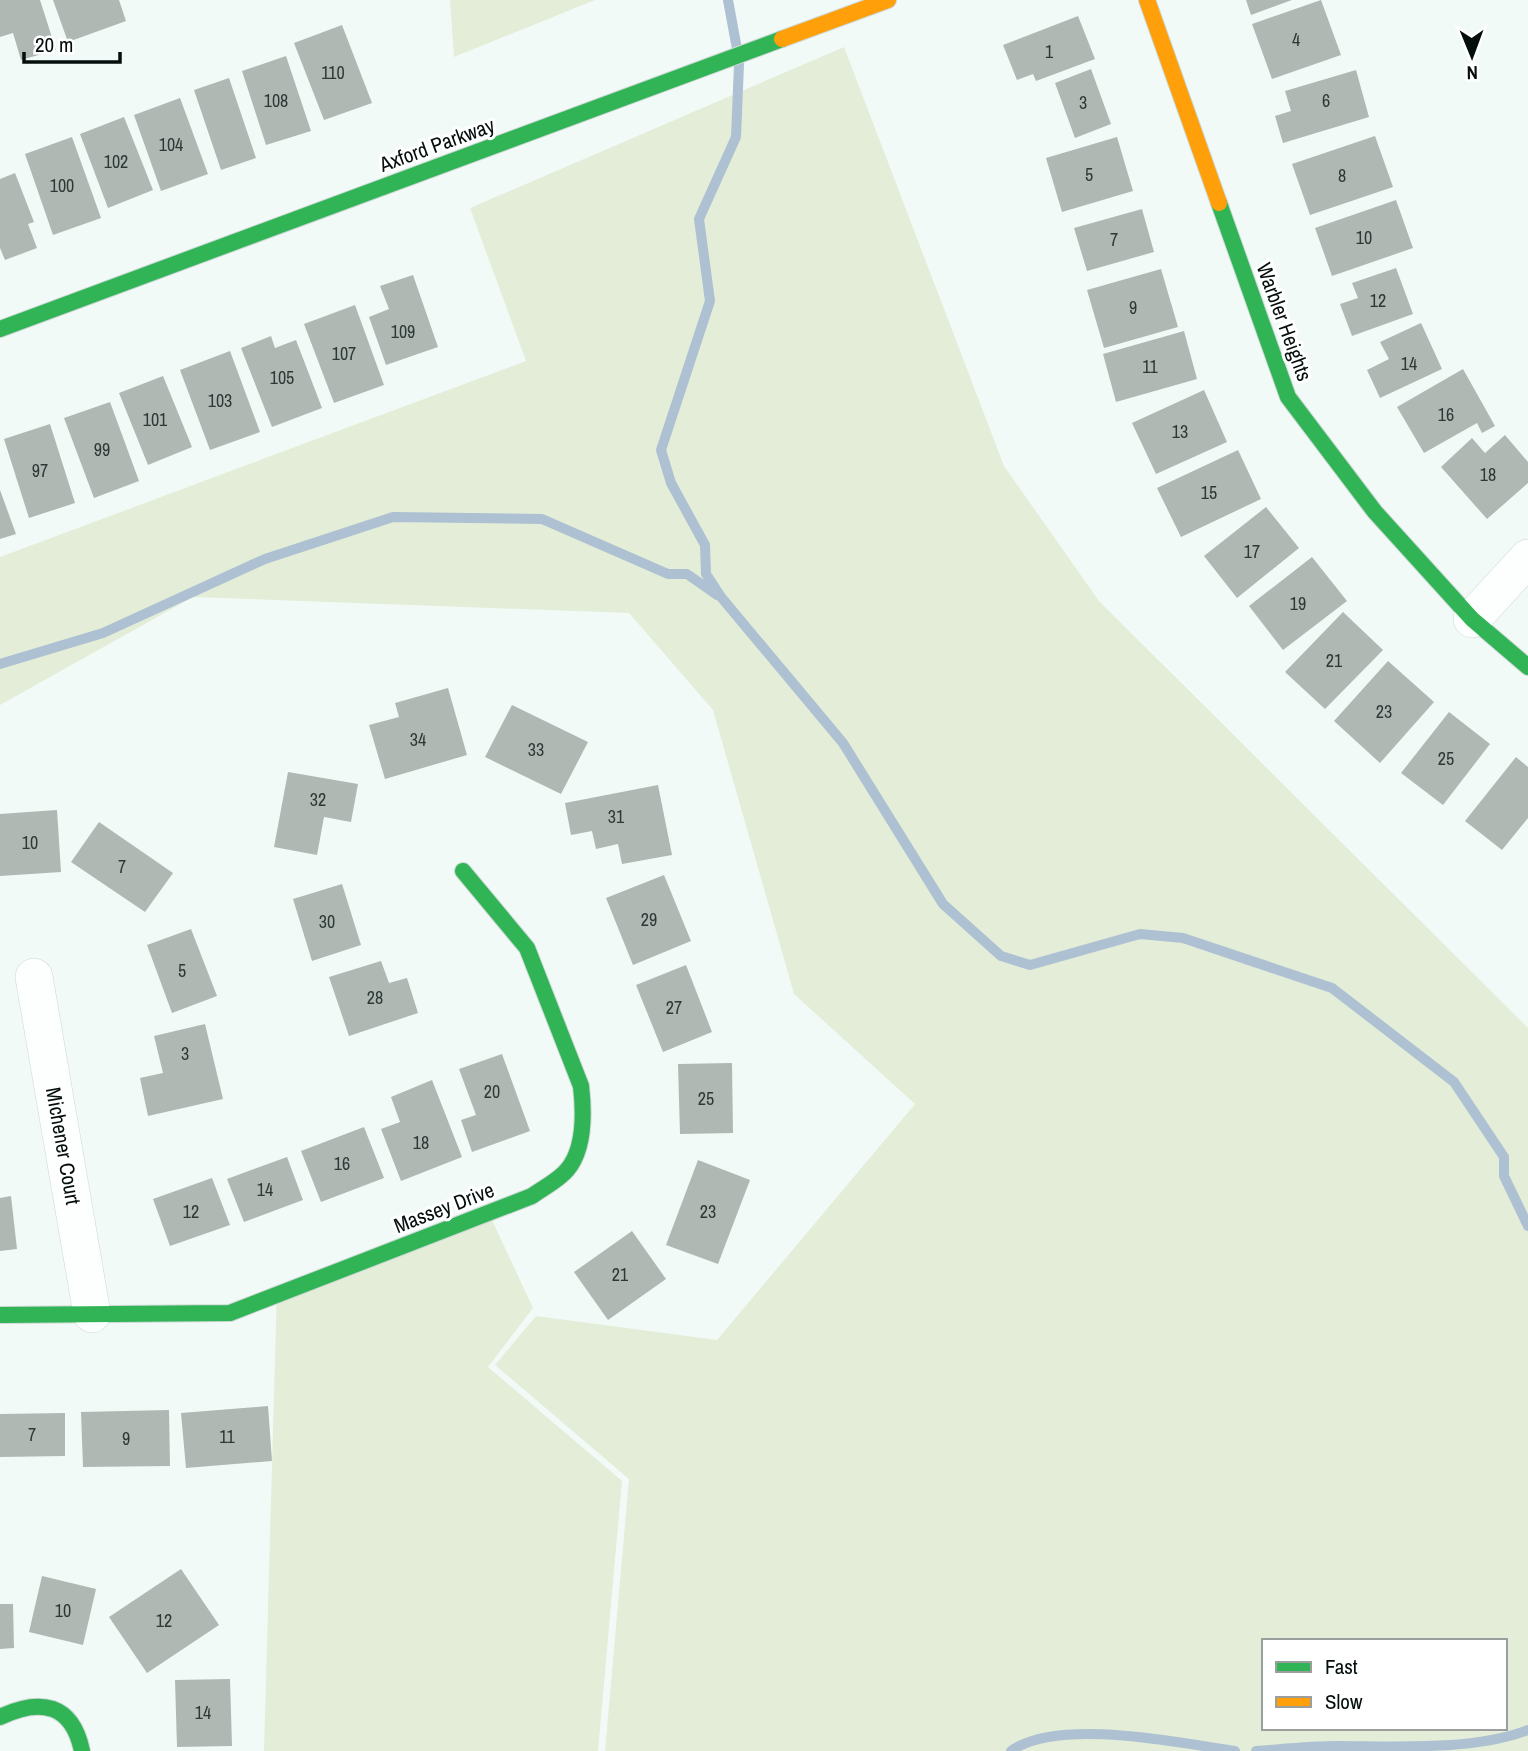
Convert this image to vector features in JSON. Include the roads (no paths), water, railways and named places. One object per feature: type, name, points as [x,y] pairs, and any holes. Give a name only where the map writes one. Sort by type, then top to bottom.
[{"type":"street","name":"Axford Parkway","points":[[0,329],[888,0]]},
{"type":"street","name":"Warbler Heights","points":[[1147,0],[1288,397],[1375,512],[1472,619],[1528,667]]},
{"type":"street","points":[[1472,619],[1528,558]]},
{"type":"street","name":"Massey Drive","points":[[0,1315],[230,1314],[531,1196],[567,1171],[578,1151],[583,1130],[581,1086],[527,948],[463,871]]},
{"type":"street","name":"Michener Court","points":[[34,977],[92,1314]]},
{"type":"street","points":[[0,1717],[20,1706],[36,1703],[52,1707],[67,1717],[78,1731],[82,1751]]},
{"type":"waterway","points":[[728,0],[737,49]]},
{"type":"waterway","points":[[739,64],[736,137],[699,219],[710,301],[661,450],[671,483],[705,545],[706,574],[721,597],[843,743],[943,904],[1001,956],[1030,965],[1140,934],[1183,938],[1332,988],[1454,1082],[1504,1157],[1504,1176],[1528,1226]]},
{"type":"waterway","points":[[0,664],[103,633],[265,559],[393,517],[542,519],[668,574],[687,574],[717,595]]},
{"type":"waterway","points":[[1256,1751],[1327,1746],[1459,1744],[1506,1737],[1528,1730]]},
{"type":"waterway","points":[[1011,1751],[1032,1741],[1088,1734],[1120,1735],[1235,1751]]}]
